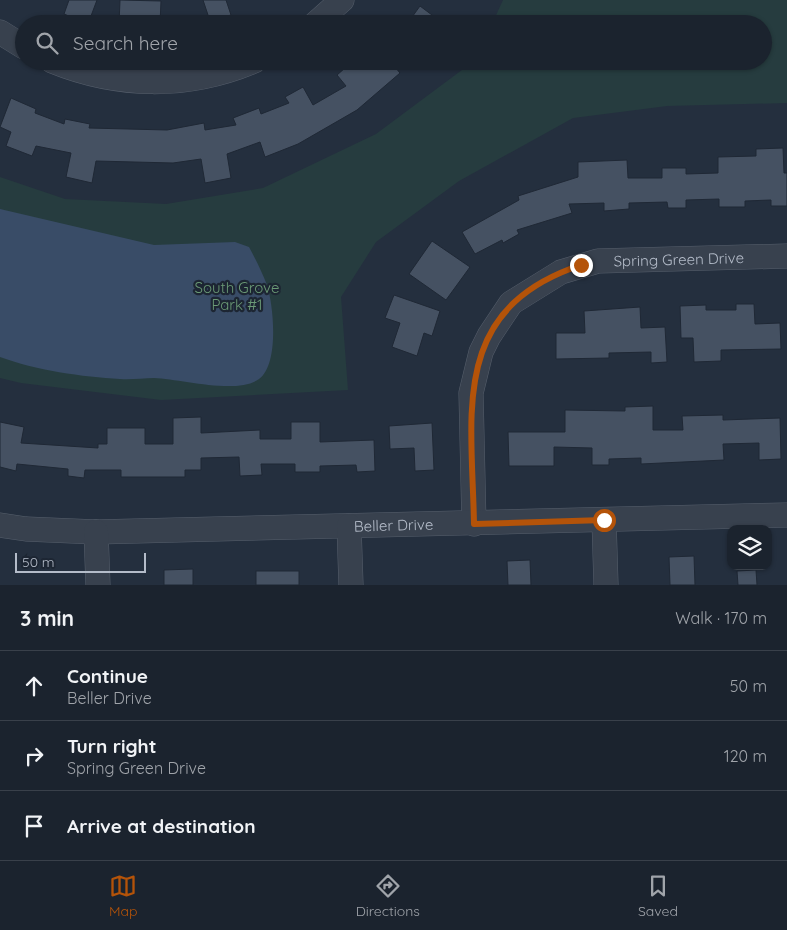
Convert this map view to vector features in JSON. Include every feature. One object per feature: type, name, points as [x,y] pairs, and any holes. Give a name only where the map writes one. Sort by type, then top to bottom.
[{"type":"street","points":[[325,15],[342,0]]},
{"type":"street","points":[[0,32],[15,41]]},
{"type":"street","points":[[72,70],[104,78],[159,82],[207,77],[228,70]]},
{"type":"street","name":"Spring Green Drive","points":[[474,524],[471,393],[481,352],[489,336],[511,303],[561,272],[598,261],[787,256]]},
{"type":"street","name":"Beller Drive","points":[[0,524],[26,529],[96,532],[787,515]]},
{"type":"street","points":[[604,520],[606,585]]},
{"type":"street","points":[[349,526],[351,585]]},
{"type":"street","points":[[96,532],[98,585]]},
{"type":"green space","name":"South Grove Park #1","points":[[503,0],[787,0],[787,103],[667,106],[573,118],[459,181],[376,242],[341,297],[348,390],[161,400],[21,383],[0,378],[0,177],[65,199],[166,204],[263,188],[376,134],[462,70],[772,70],[772,15],[496,15]]},
{"type":"water","points":[[0,209],[154,245],[235,242],[249,247],[267,285],[272,307],[272,349],[270,362],[265,372],[259,379],[249,384],[223,386],[154,378],[124,379],[75,375],[28,366],[0,357]]},
{"type":"building","points":[[69,0],[97,0],[91,15],[64,14]]},
{"type":"building","points":[[120,0],[161,1],[160,15],[119,15]]},
{"type":"building","points":[[203,0],[226,0],[231,15],[208,15]]},
{"type":"building","points":[[420,6],[432,15],[414,15]]},
{"type":"building","points":[[343,70],[398,70],[400,73],[357,110],[298,144],[265,157],[260,142],[227,154],[231,178],[205,183],[201,159],[173,163],[96,161],[92,183],[66,177],[71,153],[36,146],[32,156],[6,146],[11,132],[0,127],[11,98],[36,109],[35,113],[64,124],[65,119],[90,124],[89,128],[167,130],[204,123],[205,130],[236,125],[233,118],[259,108],[261,114],[289,103],[285,97],[303,87],[313,105],[346,86],[337,75]]},
{"type":"building","points":[[783,148],[784,173],[787,173],[787,206],[771,206],[771,200],[745,201],[745,207],[719,207],[719,199],[686,200],[686,208],[668,208],[667,202],[629,203],[629,209],[604,211],[604,203],[569,204],[572,213],[517,230],[519,234],[503,243],[502,240],[475,254],[462,232],[519,200],[518,196],[578,177],[578,162],[627,160],[628,178],[662,178],[662,168],[686,168],[686,174],[718,173],[718,157],[756,156],[756,149]]},
{"type":"building","points":[[432,241],[470,267],[446,300],[409,274]]},
{"type":"building","points":[[394,295],[440,311],[432,336],[424,333],[417,356],[392,347],[400,323],[385,318]]},
{"type":"building","points":[[736,304],[754,304],[755,324],[780,323],[781,349],[721,350],[721,361],[694,362],[693,338],[681,338],[680,306],[706,305],[706,310],[736,310]]},
{"type":"building","points":[[640,307],[641,328],[665,327],[667,362],[651,363],[651,352],[609,353],[609,358],[556,359],[556,333],[585,333],[584,311]]},
{"type":"building","points":[[653,406],[653,430],[683,430],[682,416],[723,415],[723,420],[780,418],[781,459],[759,460],[759,443],[723,444],[724,460],[641,464],[641,458],[609,459],[609,465],[592,465],[592,448],[554,447],[554,466],[509,466],[508,432],[565,432],[565,410],[625,411],[625,407]]},
{"type":"building","points":[[201,417],[201,433],[260,430],[260,439],[291,439],[291,422],[320,422],[320,442],[374,440],[375,471],[357,472],[356,465],[320,466],[320,472],[295,472],[295,464],[261,464],[262,475],[240,476],[239,457],[201,458],[201,470],[185,470],[185,477],[121,477],[121,470],[85,470],[84,478],[68,476],[68,469],[17,464],[16,471],[0,467],[0,422],[24,427],[21,443],[98,448],[98,444],[107,444],[107,428],[145,428],[145,444],[173,444],[173,418]]},
{"type":"building","points":[[432,423],[434,470],[415,471],[414,448],[390,449],[389,426]]},
{"type":"building","points":[[694,556],[695,585],[670,585],[669,557]]},
{"type":"building","points":[[530,560],[531,585],[508,585],[507,561]]},
{"type":"building","points":[[193,569],[193,585],[164,585],[164,570]]},
{"type":"building","points":[[756,570],[757,585],[738,585],[737,571]]},
{"type":"building","points":[[256,571],[299,571],[299,585],[256,585]]},
{"type":"route","points":[[581,265],[545,279],[511,303],[489,336],[481,352],[471,393],[474,524],[604,520]]}]
